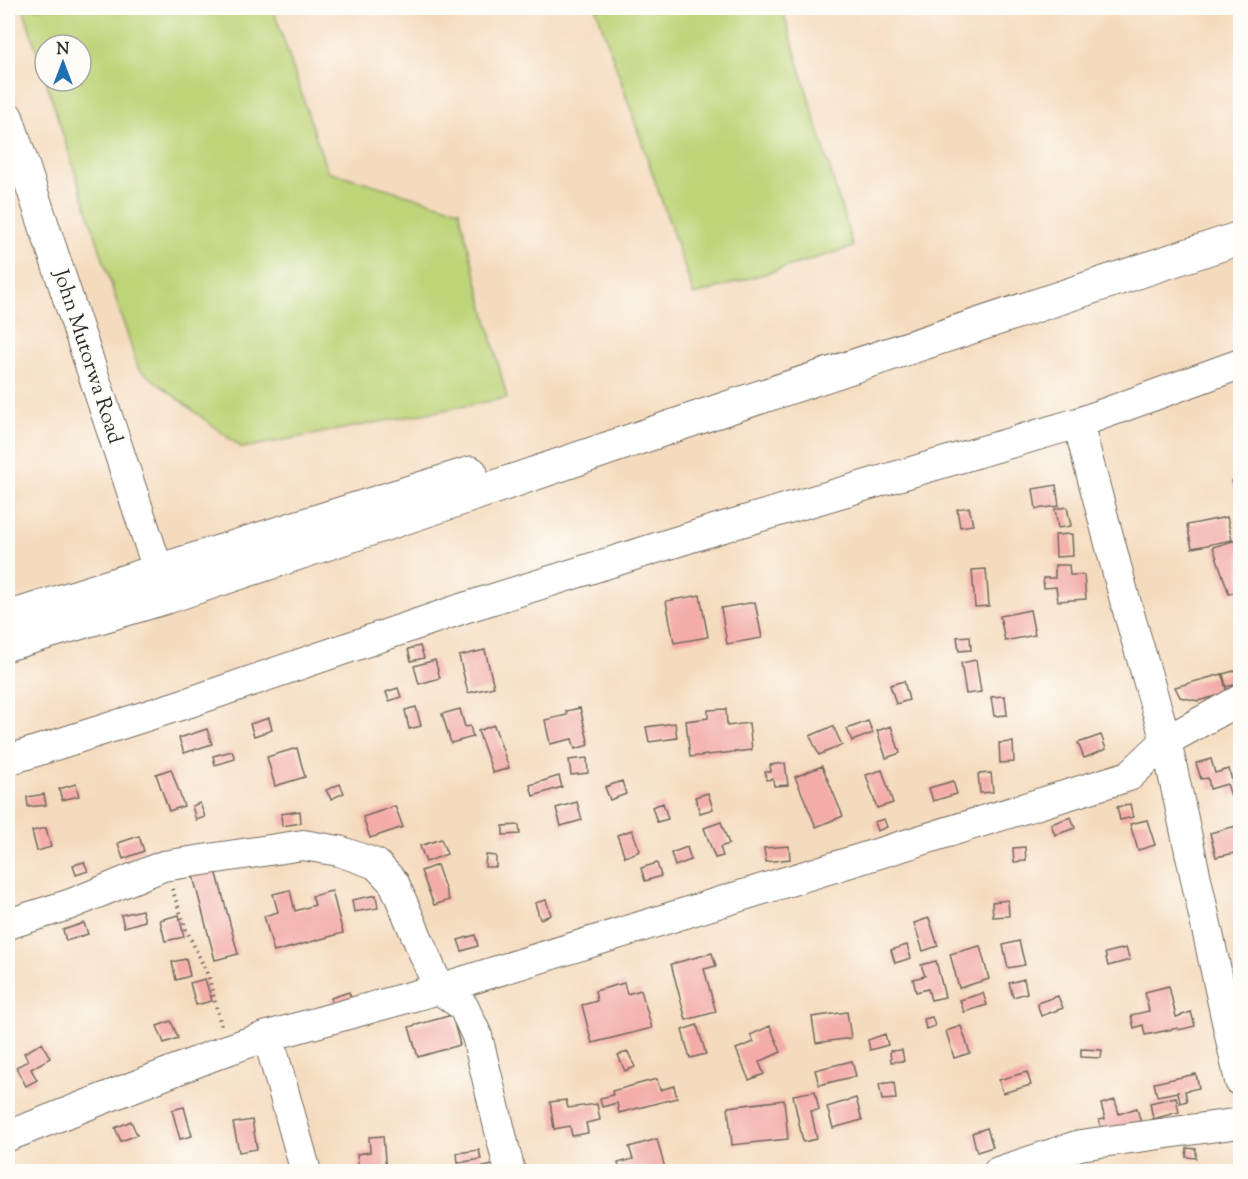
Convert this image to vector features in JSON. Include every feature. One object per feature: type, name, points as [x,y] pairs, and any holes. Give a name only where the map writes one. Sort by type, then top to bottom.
[{"type":"highway","points":[[8,618],[163,583],[460,499],[1240,238]]},
{"type":"highway","points":[[8,644],[163,583]]},
{"type":"street","name":"John Mutorwa Road","points":[[8,117],[163,583]]},
{"type":"street","points":[[8,760],[190,702],[464,608],[717,529],[1078,423],[1240,364]]},
{"type":"street","points":[[1078,423],[1125,600],[1166,741],[1240,1081]]},
{"type":"street","points":[[8,1136],[268,1036],[439,989],[1129,776],[1166,741],[1240,700]]},
{"type":"street","points":[[8,924],[71,904],[163,866],[303,844],[376,864],[394,883],[439,989],[462,1006],[477,1036],[510,1172]]},
{"type":"street","points":[[268,1036],[306,1172]]},
{"type":"street","points":[[998,1172],[1080,1145],[1240,1123]]},
{"type":"path","points":[[163,866],[186,929],[208,975],[227,1050]]},
{"type":"green space","points":[[23,8],[273,8],[327,171],[459,210],[507,398],[242,448],[138,368],[50,93],[93,93],[93,33],[33,33],[33,39]]},
{"type":"green space","points":[[596,8],[782,8],[853,247],[694,295]]},
{"type":"building","points":[[1240,477],[1240,494],[1237,495],[1232,481]]},
{"type":"building","points":[[1056,485],[1059,506],[1036,509],[1033,489]]},
{"type":"building","points":[[969,507],[973,525],[960,527],[957,509]]},
{"type":"building","points":[[1067,507],[1071,526],[1058,528],[1055,509]]},
{"type":"building","points":[[1227,517],[1232,540],[1192,548],[1187,525]]},
{"type":"building","points":[[1072,534],[1073,556],[1056,557],[1055,535]]},
{"type":"building","points":[[1240,539],[1240,590],[1229,594],[1213,547]]},
{"type":"building","points":[[1055,565],[1069,565],[1070,575],[1084,575],[1086,599],[1058,601],[1056,587],[1044,588],[1043,578],[1055,578]]},
{"type":"building","points":[[986,569],[989,606],[975,607],[972,570]]},
{"type":"building","points":[[700,595],[708,637],[674,643],[666,601]]},
{"type":"building","points":[[755,602],[762,638],[727,644],[721,608]]},
{"type":"building","points":[[1030,610],[1035,635],[1005,641],[1000,616]]},
{"type":"building","points":[[970,636],[971,650],[959,651],[957,637]]},
{"type":"building","points":[[420,646],[424,658],[411,661],[408,649]]},
{"type":"building","points":[[485,650],[494,687],[468,693],[459,656]]},
{"type":"building","points":[[435,660],[440,678],[419,684],[414,666]]},
{"type":"building","points":[[976,660],[981,692],[966,694],[961,663]]},
{"type":"building","points":[[1240,669],[1240,683],[1226,687],[1223,674]]},
{"type":"building","points":[[1222,674],[1227,693],[1198,701],[1180,697],[1175,687]]},
{"type":"building","points":[[904,681],[909,700],[896,704],[890,685]]},
{"type":"building","points":[[398,688],[401,697],[389,701],[386,692]]},
{"type":"building","points":[[1005,696],[1007,715],[994,716],[991,697]]},
{"type":"building","points":[[416,707],[421,726],[409,729],[405,710]]},
{"type":"building","points":[[580,708],[589,745],[575,749],[572,739],[550,744],[545,720],[567,715],[566,711]]},
{"type":"building","points":[[460,709],[465,727],[470,726],[473,737],[451,743],[442,714]]},
{"type":"building","points":[[726,709],[727,726],[749,723],[752,750],[690,757],[686,721],[708,718],[708,710]]},
{"type":"building","points":[[269,718],[272,730],[254,736],[250,724]]},
{"type":"building","points":[[868,721],[873,733],[852,741],[847,729]]},
{"type":"building","points":[[675,723],[677,738],[649,742],[646,727]]},
{"type":"building","points":[[494,725],[509,768],[493,773],[478,731]]},
{"type":"building","points":[[833,726],[842,745],[819,755],[810,736]]},
{"type":"building","points":[[891,726],[900,753],[886,758],[877,731]]},
{"type":"building","points":[[207,729],[212,744],[184,753],[179,738]]},
{"type":"building","points":[[1101,735],[1106,749],[1084,758],[1078,743]]},
{"type":"building","points":[[1013,742],[1014,762],[1000,763],[999,743]]},
{"type":"building","points":[[297,748],[305,777],[275,786],[267,757]]},
{"type":"building","points":[[232,751],[235,759],[215,765],[213,756]]},
{"type":"building","points":[[587,758],[588,773],[571,775],[569,760]]},
{"type":"building","points":[[1211,759],[1215,773],[1229,769],[1233,785],[1240,783],[1240,793],[1231,796],[1227,784],[1210,789],[1208,778],[1201,779],[1196,763]]},
{"type":"building","points":[[785,763],[788,785],[774,786],[773,779],[766,780],[765,772],[771,772],[770,765]]},
{"type":"building","points":[[822,766],[843,816],[816,827],[795,777]]},
{"type":"building","points":[[171,769],[184,806],[169,811],[156,774]]},
{"type":"building","points":[[882,770],[893,803],[877,808],[866,775]]},
{"type":"building","points":[[991,773],[993,792],[980,793],[978,774]]},
{"type":"building","points":[[559,776],[562,787],[533,796],[530,785]]},
{"type":"building","points":[[622,781],[626,794],[610,800],[605,787]]},
{"type":"building","points":[[953,781],[957,794],[933,801],[929,788]]},
{"type":"building","points":[[76,784],[79,796],[62,800],[59,789]]},
{"type":"building","points":[[340,784],[344,793],[331,799],[326,790]]},
{"type":"building","points":[[708,793],[713,809],[700,813],[695,797]]},
{"type":"building","points":[[44,794],[46,805],[28,807],[27,797]]},
{"type":"building","points":[[577,802],[582,820],[561,826],[556,808]]},
{"type":"building","points":[[200,803],[205,817],[196,820],[192,806]]},
{"type":"building","points":[[663,803],[668,819],[657,822],[652,807]]},
{"type":"building","points":[[1130,804],[1133,817],[1120,820],[1117,807]]},
{"type":"building","points":[[395,806],[403,827],[370,838],[363,817]]},
{"type":"building","points":[[300,811],[301,823],[282,826],[281,814]]},
{"type":"building","points":[[1071,817],[1075,828],[1055,835],[1051,824]]},
{"type":"building","points":[[884,819],[887,827],[877,831],[874,822]]},
{"type":"building","points":[[1147,820],[1155,845],[1138,850],[1130,824]]},
{"type":"building","points":[[721,822],[729,844],[720,847],[723,856],[715,858],[704,828]]},
{"type":"building","points":[[519,825],[520,834],[503,835],[503,826]]},
{"type":"building","points":[[1240,825],[1240,852],[1216,857],[1210,833]]},
{"type":"building","points":[[46,828],[51,847],[37,851],[32,831]]},
{"type":"building","points":[[632,830],[640,851],[625,857],[617,835]]},
{"type":"building","points":[[139,836],[144,851],[123,859],[118,843]]},
{"type":"building","points":[[441,839],[447,854],[426,862],[420,846]]},
{"type":"building","points":[[789,846],[790,859],[766,862],[764,848]]},
{"type":"building","points":[[687,847],[691,860],[675,866],[671,853]]},
{"type":"building","points":[[1025,847],[1026,861],[1014,862],[1013,848]]},
{"type":"building","points":[[486,855],[496,856],[496,867],[485,867]]},
{"type":"building","points":[[84,862],[88,871],[76,875],[73,865]]},
{"type":"building","points":[[657,863],[661,876],[645,881],[641,868]]},
{"type":"building","points":[[437,865],[449,900],[434,905],[421,871]]},
{"type":"building","points":[[216,870],[238,954],[215,960],[193,876]]},
{"type":"building","points":[[290,890],[295,911],[315,905],[312,896],[332,891],[343,933],[274,952],[264,916],[278,912],[273,894]]},
{"type":"building","points":[[376,895],[378,908],[354,912],[352,900]]},
{"type":"building","points":[[546,900],[551,915],[540,919],[535,903]]},
{"type":"building","points":[[1008,900],[1009,916],[993,917],[992,902]]},
{"type":"building","points":[[142,910],[145,921],[124,927],[121,915]]},
{"type":"building","points":[[179,915],[184,937],[165,941],[160,920]]},
{"type":"building","points":[[929,918],[938,946],[923,951],[914,923]]},
{"type":"building","points":[[84,923],[88,934],[66,941],[63,930]]},
{"type":"building","points":[[475,935],[478,946],[462,951],[458,940]]},
{"type":"building","points":[[1019,941],[1025,965],[1008,968],[1003,945]]},
{"type":"building","points":[[907,945],[911,958],[895,963],[891,950]]},
{"type":"building","points":[[980,946],[989,979],[959,988],[950,954]]},
{"type":"building","points":[[1126,948],[1130,960],[1108,966],[1105,953]]},
{"type":"building","points":[[712,953],[716,966],[704,969],[716,1012],[686,1020],[671,964]]},
{"type":"building","points":[[186,959],[190,976],[176,980],[172,962]]},
{"type":"building","points":[[936,961],[945,997],[931,1000],[928,989],[916,992],[913,979],[925,976],[921,965]]},
{"type":"building","points":[[205,979],[212,1001],[196,1005],[190,983]]},
{"type":"building","points":[[1024,979],[1027,993],[1013,997],[1009,983]]},
{"type":"building","points":[[624,983],[627,994],[641,990],[652,1028],[592,1043],[582,1005],[597,1001],[595,991]]},
{"type":"building","points":[[1169,986],[1176,1017],[1191,1012],[1195,1026],[1145,1035],[1143,1025],[1134,1028],[1131,1015],[1149,1011],[1145,992]]},
{"type":"building","points":[[349,992],[353,1004],[334,1010],[331,998]]},
{"type":"building","points":[[983,993],[987,1005],[964,1012],[960,1000]]},
{"type":"building","points":[[1058,996],[1063,1008],[1041,1016],[1037,1003]]},
{"type":"building","points":[[847,1012],[851,1038],[816,1043],[812,1017]]},
{"type":"building","points":[[452,1015],[460,1045],[418,1057],[409,1027]]},
{"type":"building","points":[[932,1017],[935,1026],[926,1029],[924,1019]]},
{"type":"building","points":[[171,1021],[178,1038],[164,1043],[157,1026]]},
{"type":"building","points":[[697,1025],[706,1054],[690,1058],[682,1030]]},
{"type":"building","points":[[770,1026],[781,1052],[759,1062],[764,1074],[749,1080],[736,1049],[754,1042],[750,1035]]},
{"type":"building","points":[[961,1026],[970,1053],[954,1058],[946,1031]]},
{"type":"building","points":[[885,1034],[888,1045],[870,1050],[868,1040]]},
{"type":"building","points":[[42,1043],[50,1058],[31,1069],[37,1080],[26,1086],[16,1067],[28,1061],[24,1053]]},
{"type":"building","points":[[1081,1049],[1102,1050],[1101,1058],[1081,1057]]},
{"type":"building","points":[[902,1050],[904,1061],[891,1062],[890,1051]]},
{"type":"building","points":[[628,1052],[635,1067],[625,1071],[618,1055]]},
{"type":"building","points":[[852,1061],[856,1076],[819,1085],[815,1070]]},
{"type":"building","points":[[1027,1072],[1031,1085],[1003,1093],[999,1080]]},
{"type":"building","points":[[1196,1074],[1199,1088],[1185,1091],[1187,1101],[1180,1103],[1178,1092],[1157,1096],[1154,1083]]},
{"type":"building","points":[[657,1079],[660,1090],[674,1086],[677,1098],[619,1113],[617,1103],[602,1107],[600,1098],[613,1095],[612,1091]]},
{"type":"building","points":[[894,1082],[896,1099],[882,1100],[879,1084]]},
{"type":"building","points":[[815,1091],[819,1110],[811,1111],[817,1139],[803,1142],[793,1095]]},
{"type":"building","points":[[1176,1097],[1179,1112],[1153,1119],[1150,1103]]},
{"type":"building","points":[[856,1098],[862,1120],[833,1128],[827,1107]]},
{"type":"building","points":[[566,1100],[568,1108],[597,1104],[600,1120],[586,1123],[588,1133],[572,1136],[570,1126],[554,1129],[550,1102]]},
{"type":"building","points":[[784,1100],[788,1139],[732,1145],[728,1107]]},
{"type":"building","points":[[1115,1100],[1119,1114],[1137,1108],[1141,1123],[1103,1134],[1099,1120],[1105,1119],[1101,1104]]},
{"type":"building","points":[[184,1107],[192,1136],[180,1139],[172,1110]]},
{"type":"building","points":[[252,1120],[257,1149],[239,1152],[233,1123]]},
{"type":"building","points":[[131,1121],[137,1135],[121,1141],[115,1128]]},
{"type":"building","points":[[987,1128],[993,1147],[977,1152],[972,1133]]},
{"type":"building","points":[[383,1136],[386,1172],[359,1172],[357,1154],[370,1152],[369,1137]]},
{"type":"building","points":[[657,1139],[666,1172],[620,1172],[618,1163],[633,1159],[629,1147]]},
{"type":"building","points":[[1187,1148],[1196,1149],[1196,1158],[1186,1157]]},
{"type":"building","points":[[479,1150],[481,1159],[458,1163],[457,1153]]},
{"type":"building","points":[[498,1164],[500,1172],[468,1172],[468,1170]]}]
